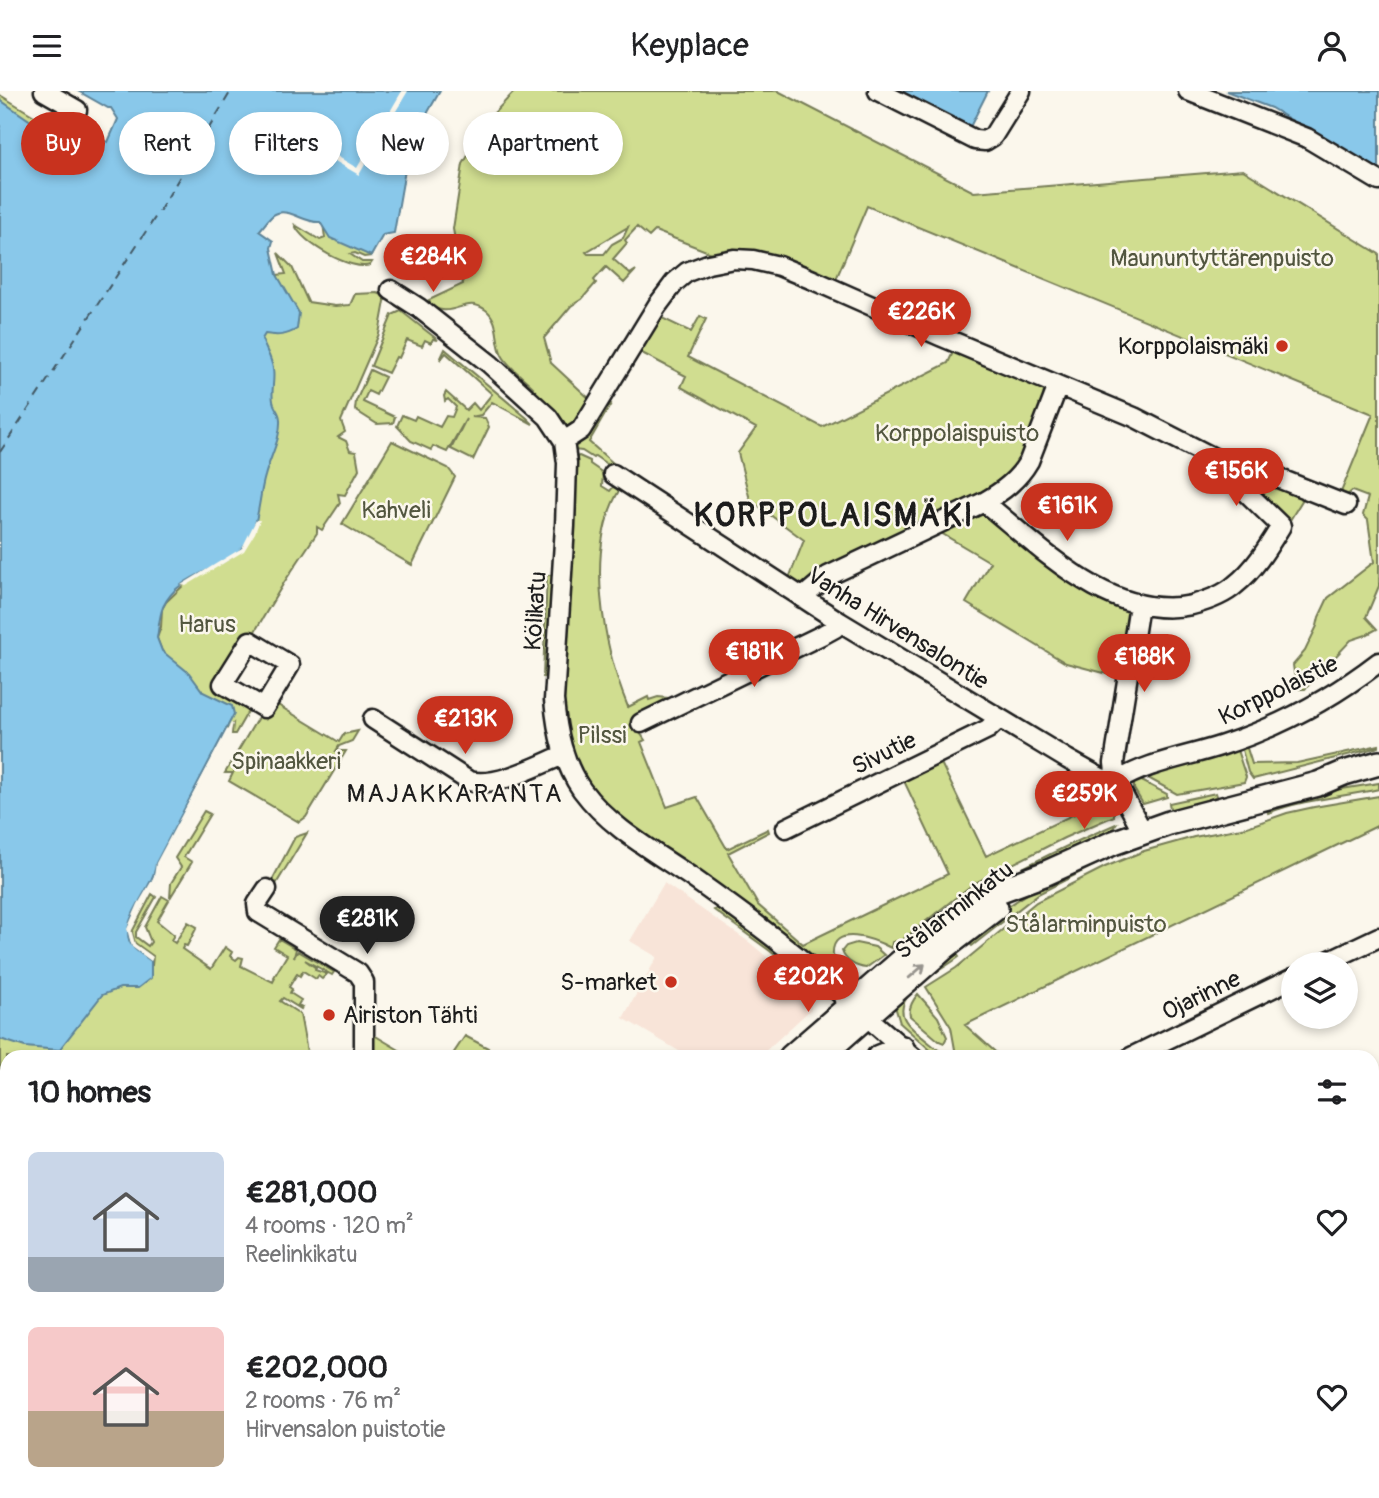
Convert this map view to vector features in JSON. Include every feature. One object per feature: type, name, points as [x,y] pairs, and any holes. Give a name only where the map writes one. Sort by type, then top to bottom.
[{"type":"main road","name":"Stålarminkatu","points":[[859,1010],[1044,874],[1086,854],[1169,823],[1318,784],[1344,773],[1379,764]]},
{"type":"main road","name":"Stålarminkatu","points":[[1318,784],[1348,785],[1379,779]]},
{"type":"main road","points":[[801,1050],[859,1010]]},
{"type":"main road","points":[[826,1050],[859,1010]]},
{"type":"street","points":[[44,91],[77,110]]},
{"type":"street","points":[[877,91],[975,140],[984,148],[1021,91]]},
{"type":"street","points":[[1188,91],[1307,138],[1379,181]]},
{"type":"street","points":[[391,290],[419,308],[490,364],[548,417],[564,440],[581,429],[657,306],[675,282],[687,272],[701,266],[734,259],[764,262],[813,279],[1169,433],[1222,462],[1245,465],[1346,505]]},
{"type":"street","points":[[802,598],[828,576],[984,502],[1008,487],[1024,470],[1058,386]]},
{"type":"street","name":"Kölikatu","points":[[564,440],[565,526],[554,699],[563,755],[580,787],[605,816],[772,936],[906,1050]]},
{"type":"street","points":[[984,502],[1095,588],[1139,605],[1181,607],[1205,601],[1233,587],[1249,572],[1281,526],[1243,489],[1222,462]]},
{"type":"street","name":"Vanha Hirvensalontie","points":[[613,474],[840,622],[999,719],[1101,778],[1116,782]]},
{"type":"street","points":[[1139,605],[1114,763],[1116,782],[1143,832]]},
{"type":"street","points":[[641,723],[824,634],[840,622]]},
{"type":"street","name":"Korppolaistie","points":[[1116,782],[1139,768],[1205,751],[1269,727],[1334,694],[1379,662]]},
{"type":"street","points":[[373,719],[469,781],[481,784],[502,779],[563,755]]},
{"type":"street","name":"Sivutie","points":[[786,828],[988,729],[999,719]]},
{"type":"street","points":[[267,889],[257,904],[258,912],[358,973],[363,982],[364,1050]]},
{"type":"street","points":[[1347,952],[1379,937]]},
{"type":"street","name":"Ojarinne","points":[[1145,1050],[1281,984]]},
{"type":"shaded area","points":[[664,883],[749,942],[810,993],[811,1009],[767,1050],[677,1050],[623,1018],[657,957],[630,941]]},
{"type":"green space","name":"Maununtyttärenpuisto","points":[[515,91],[778,91],[974,192],[1243,170],[1379,254],[1379,586],[1366,617],[1377,629],[1351,640],[1305,689],[1298,689],[1293,665],[1305,651],[1328,598],[1374,562],[1368,520],[1363,515],[1368,497],[1352,491],[1344,498],[1339,497],[1373,414],[867,206],[834,284],[763,255],[746,251],[714,254],[655,231],[649,237],[637,227],[613,259],[630,274],[636,270],[624,283],[606,267],[594,280],[596,283],[582,299],[571,306],[544,338],[551,363],[593,402],[582,422],[565,428],[531,389],[533,387],[505,359],[495,325],[486,310],[471,305],[443,310],[425,302],[463,284],[453,229],[463,164],[463,175],[623,175],[623,112],[495,112]],"holes":[[[628,227],[623,238],[612,244],[604,254],[586,252]]]},
{"type":"green space","points":[[0,95],[28,112],[21,112],[21,131],[0,123]]},
{"type":"green space","points":[[323,223],[378,240],[371,256],[350,254],[362,262],[372,262],[370,265],[352,264],[328,254],[307,240],[295,225],[320,240],[325,238]]},
{"type":"green space","name":"Harus","points":[[278,253],[292,267],[308,302],[350,305],[355,294],[377,293],[386,296],[379,334],[341,421],[345,432],[338,437],[346,441],[350,451],[356,452],[359,469],[345,495],[338,494],[340,503],[322,530],[317,527],[317,533],[218,693],[228,698],[230,693],[251,706],[235,734],[232,734],[233,724],[228,729],[203,692],[162,651],[157,638],[162,609],[166,602],[191,578],[246,502],[268,276],[286,274]]},
{"type":"green space","points":[[401,311],[438,340],[433,339],[431,343],[425,340],[422,346],[407,340],[388,373],[371,366],[392,315]]},
{"type":"green space","name":"Korppolaispuisto","points":[[700,316],[706,319],[688,357],[822,427],[948,363],[954,350],[1044,387],[1043,404],[1038,411],[1034,431],[1012,478],[800,587],[788,581],[804,540],[750,500],[738,453],[756,428],[681,387],[686,376],[640,352],[660,317],[691,332]]},
{"type":"green space","points":[[445,349],[533,424],[492,402],[481,415],[471,417],[485,418],[489,427],[473,460],[451,449],[466,419],[447,452],[433,446],[431,450],[411,441],[397,426],[402,415],[414,420],[416,416],[440,427],[446,416],[452,417],[456,407],[448,399],[445,401],[446,392],[466,410],[473,403],[479,410],[492,394],[446,353],[440,360]]},
{"type":"green space","points":[[370,370],[385,377],[376,395],[368,391],[363,402],[395,417],[393,423],[377,424],[355,410],[356,401]]},
{"type":"green space","points":[[605,401],[611,404],[589,442],[613,463],[611,467],[595,456],[593,458],[582,451],[573,450]]},
{"type":"green space","name":"Kahveli","points":[[392,441],[448,468],[455,477],[412,565],[342,524]]},
{"type":"green space","name":"Pilssi","points":[[579,456],[590,461],[590,464],[603,473],[602,486],[610,491],[614,486],[620,489],[609,513],[603,539],[600,568],[605,627],[628,707],[648,697],[649,700],[668,698],[669,702],[638,730],[645,740],[641,742],[667,807],[697,797],[727,849],[768,829],[769,832],[728,853],[758,905],[803,944],[948,874],[904,781],[941,763],[986,856],[1110,797],[1114,805],[1114,816],[973,884],[902,940],[892,942],[891,948],[855,936],[839,939],[834,946],[833,956],[849,971],[845,980],[602,804],[578,771],[580,768],[575,764],[561,707],[574,458]]},
{"type":"green space","points":[[1239,468],[1306,494],[1290,520],[1285,521],[1246,486]]},
{"type":"green space","name":"Korppolaispuisto","points":[[985,512],[1135,611],[1123,678],[1066,663],[966,603],[990,562],[936,530],[970,513]]},
{"type":"green space","points":[[547,575],[554,575],[549,677],[543,677]]},
{"type":"green space","name":"Spinaakkeri","points":[[281,696],[278,705],[339,742],[344,734],[358,731],[352,741],[339,746],[336,751],[346,751],[306,817],[299,822],[229,781],[233,773],[225,773],[260,714],[264,714],[266,719]]},
{"type":"green space","points":[[1246,745],[1252,764],[1297,763],[1379,747],[1253,779],[1248,772],[1241,746]]},
{"type":"green space","points":[[1236,747],[1246,777],[1244,782],[1177,794],[1139,773]]},
{"type":"green space","points":[[1134,777],[1167,794],[1167,797],[1143,804],[1134,789]]},
{"type":"green space","points":[[1379,783],[1379,789],[1309,801],[1268,813],[1267,809],[1311,794]]},
{"type":"green space","points":[[1216,793],[1217,796],[1171,814],[1169,803]]},
{"type":"green space","name":"Stålarminpuisto","points":[[1379,796],[1379,825],[965,1025],[993,1050],[955,1050],[951,1027],[926,987],[956,968],[1036,902],[1105,867],[1144,851],[1194,837],[1247,827],[1314,807]]},
{"type":"green space","points":[[204,811],[210,814],[184,857],[192,862],[170,898],[171,883],[181,867],[175,858]]},
{"type":"green space","points":[[1116,824],[1109,834],[949,911],[1031,864]]},
{"type":"green space","points":[[307,833],[273,889],[269,886],[295,837]]},
{"type":"green space","points":[[1165,834],[1160,839],[1108,858],[1038,894],[972,946],[967,941],[1011,904],[1035,889],[1085,865]]},
{"type":"green space","points":[[152,894],[156,897],[136,932],[136,937],[148,946],[151,942],[145,927],[162,896],[169,900],[157,921],[174,935],[171,940],[175,943],[188,922],[197,927],[187,946],[184,945],[182,949],[211,969],[225,947],[232,952],[230,956],[236,960],[243,958],[241,966],[273,982],[287,955],[274,947],[279,939],[296,949],[294,957],[298,951],[334,972],[332,975],[305,960],[316,968],[315,970],[327,974],[322,979],[318,976],[316,979],[303,971],[300,976],[297,974],[289,987],[292,989],[290,993],[301,1000],[298,1005],[301,1009],[283,998],[280,1001],[300,1014],[307,1050],[0,1050],[0,986],[152,965],[153,956],[135,943],[132,932]]},
{"type":"green space","points":[[720,906],[784,955],[802,973],[799,975],[714,910]]},
{"type":"green space","points":[[856,943],[875,947],[884,955],[866,968],[855,965],[848,961],[842,951],[846,946]]},
{"type":"green space","points":[[957,954],[959,957],[918,985],[904,1004],[903,1014],[908,1024],[938,1050],[930,1050],[900,1023],[895,1006],[947,958],[949,960]]},
{"type":"green space","points":[[918,994],[938,1017],[947,1037],[944,1043],[910,1016],[910,1007]]},
{"type":"green space","points":[[374,1035],[399,1050],[374,1050]]},
{"type":"green space","points":[[465,1036],[488,1048],[487,1050],[456,1050]]},
{"type":"water","points":[[78,91],[440,91],[428,112],[356,112],[356,175],[404,175],[394,233],[383,235],[371,256],[330,238],[320,222],[291,214],[280,212],[273,215],[259,231],[273,241],[271,248],[277,275],[299,313],[297,329],[281,335],[265,334],[262,339],[272,365],[274,404],[280,417],[279,434],[249,539],[234,555],[189,580],[170,596],[163,607],[157,638],[162,651],[189,673],[203,692],[232,706],[234,714],[156,863],[154,873],[128,927],[128,938],[133,947],[151,961],[151,978],[138,988],[120,988],[102,995],[59,1050],[25,1047],[0,1039],[0,100],[21,114],[21,175],[105,175],[105,141],[108,142],[118,119],[111,108]]},
{"type":"water","points":[[899,91],[988,91],[970,127]]},
{"type":"water","points":[[1226,91],[1379,91],[1379,173],[1271,108]]},
{"type":"pier","points":[[402,91],[408,91],[395,112],[390,112]]},
{"type":"pier","points":[[342,159],[356,167],[356,173],[342,165]]},
{"type":"pier","points":[[256,520],[260,520],[244,551],[186,586],[181,585],[242,548]]},
{"type":"pier","points":[[231,723],[231,730],[159,864],[157,879],[141,905],[131,929],[135,944],[153,957],[151,961],[132,947],[127,929],[154,877],[156,863]]},
{"type":"ferry route","points":[[0,452],[160,210],[231,91]]},
{"type":"place","name":"Korppolaismäki","points":[[1282,346]]},
{"type":"place","name":"S-market","points":[[671,982]]},
{"type":"place","name":"Airiston Tähti","points":[[329,1015]]},
{"type":"district","name":"KORPPOLAISMÄKI","points":[[834,515]]},
{"type":"district","name":"MAJAKKARANTA","points":[[455,793]]}]
